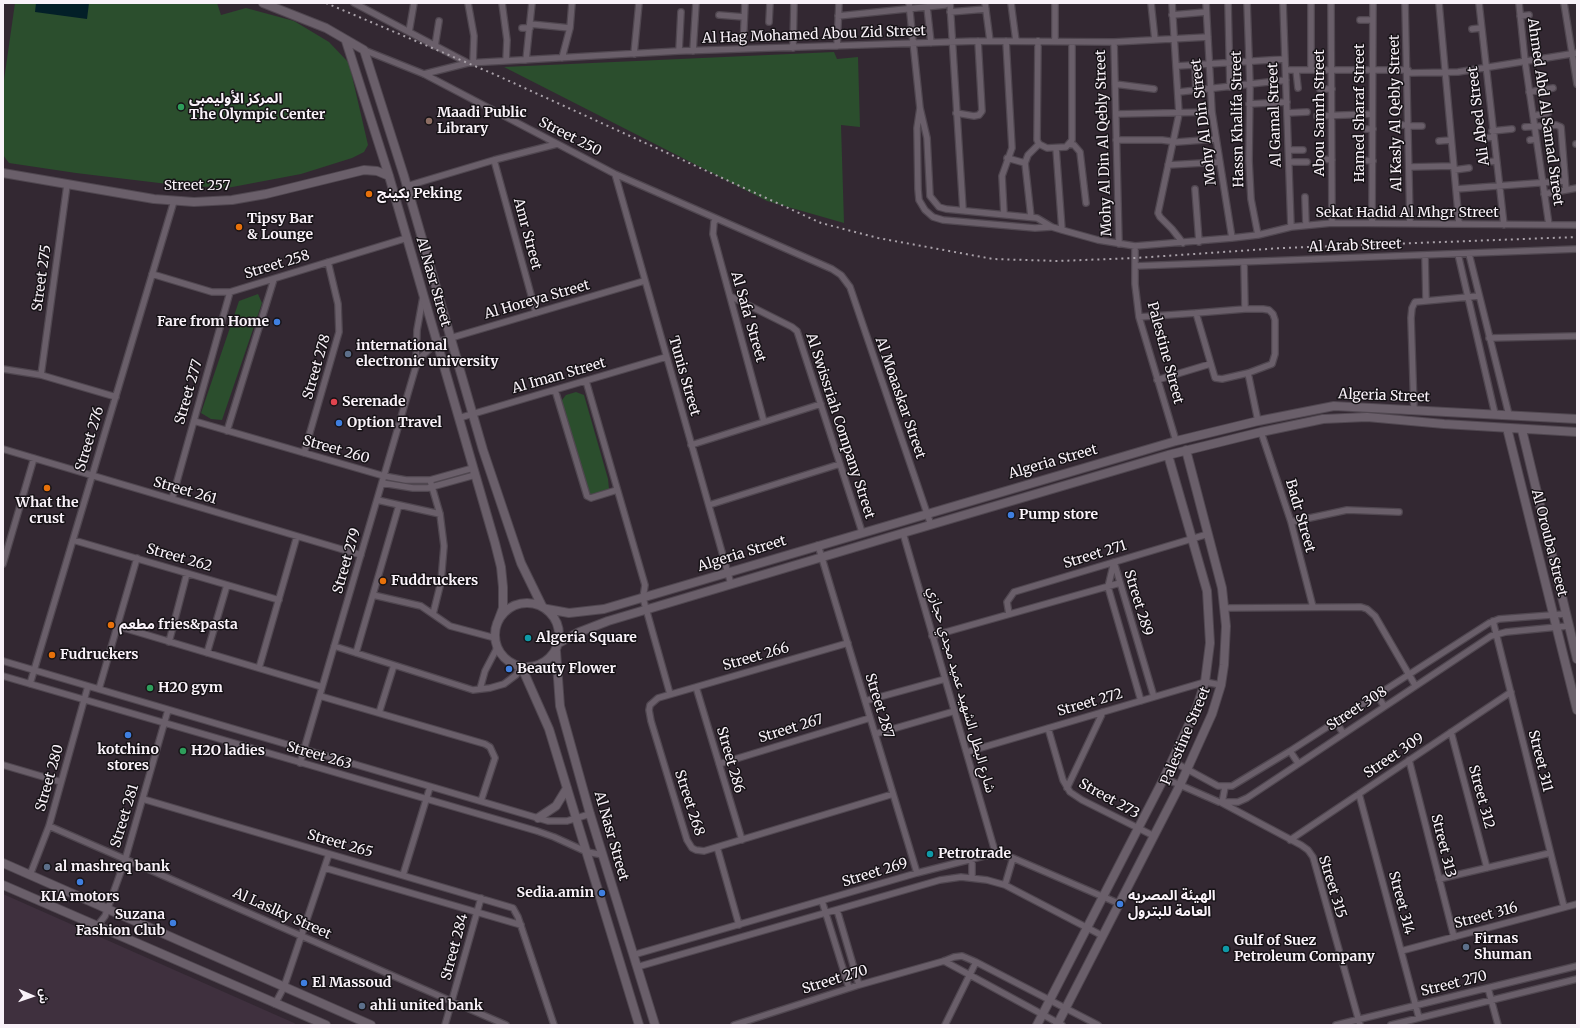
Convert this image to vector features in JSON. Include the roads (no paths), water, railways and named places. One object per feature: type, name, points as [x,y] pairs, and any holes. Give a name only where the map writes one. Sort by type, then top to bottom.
[{"type":"street","name":"Street 250","points":[[263,3],[326,28],[346,41],[364,50],[424,74],[615,174],[832,269],[845,279]]},
{"type":"street","points":[[354,3],[435,46],[471,63],[474,36],[468,3]]},
{"type":"street","points":[[410,32],[414,3]]},
{"type":"street","points":[[502,3],[507,40],[506,61]]},
{"type":"street","points":[[526,60],[532,3]]},
{"type":"street","points":[[562,58],[570,28],[572,3]]},
{"type":"street","points":[[634,54],[639,3]]},
{"type":"street","points":[[693,51],[696,3]]},
{"type":"street","points":[[743,49],[745,3]]},
{"type":"street","points":[[769,22],[770,3]]},
{"type":"street","points":[[793,48],[794,3]]},
{"type":"street","points":[[837,46],[839,3]]},
{"type":"street","points":[[1011,3],[1016,41]]},
{"type":"street","points":[[1055,3],[1055,42]]},
{"type":"street","points":[[1151,3],[1154,40]]},
{"type":"street","points":[[1172,3],[1179,92],[1179,114],[1158,213],[1183,243]]},
{"type":"street","name":"Mohy Al Din Street","points":[[1206,3],[1212,112],[1232,238]]},
{"type":"street","points":[[1228,3],[1230,87]]},
{"type":"street","name":"Hassn Khalifa Street","points":[[1247,3],[1250,85],[1250,180],[1253,217],[1258,235]]},
{"type":"street","name":"Al Gamal Street","points":[[1283,3],[1291,227]]},
{"type":"street","points":[[1311,3],[1311,70]]},
{"type":"street","name":"Abou Samrh Street","points":[[1331,3],[1332,223]]},
{"type":"street","name":"Hamed Sharaf Street","points":[[1372,3],[1372,222]]},
{"type":"street","name":"Al Kasly Al Qebly Street","points":[[1406,3],[1410,223]]},
{"type":"street","points":[[1439,3],[1459,223]]},
{"type":"street","name":"Ali Abed Street","points":[[1479,3],[1504,225]]},
{"type":"street","name":"Ahmed Abd Al Samad Street","points":[[1519,3],[1525,61],[1535,127],[1533,140],[1543,183],[1549,225]]},
{"type":"street","points":[[1564,3],[1575,53],[1577,84]]},
{"type":"street","points":[[838,16],[909,6],[927,7],[948,4],[950,12],[963,210]]},
{"type":"street","points":[[909,6],[920,108],[927,138],[930,196],[939,207],[1037,218],[1052,227]]},
{"type":"street","points":[[950,12],[985,6],[990,41]]},
{"type":"street","points":[[927,7],[930,43]]},
{"type":"street","points":[[679,51],[681,12]]},
{"type":"street","points":[[1172,15],[1206,12]]},
{"type":"street","points":[[1520,16],[1529,15]]},
{"type":"street","points":[[719,16],[744,17]]},
{"type":"street","points":[[1360,20],[1372,20]]},
{"type":"street","points":[[435,46],[439,21]]},
{"type":"street","points":[[522,28],[530,26],[570,28]]},
{"type":"street","points":[[1472,29],[1481,28]]},
{"type":"street","name":"Al Hag Mohamed Abou Zid Street","points":[[424,74],[471,63],[679,51],[978,41],[1114,42],[1208,36]]},
{"type":"street","name":"Al Nasr Street","points":[[346,41],[390,176],[501,567],[503,608],[497,624]]},
{"type":"street","points":[[956,113],[974,116],[979,115],[982,111],[978,41]]},
{"type":"street","points":[[1004,214],[1002,176],[1007,158],[1012,148],[1006,41]]},
{"type":"street","points":[[1038,41],[1039,144]]},
{"type":"street","points":[[1039,144],[1047,148],[1066,147],[1070,144],[1072,135],[1072,42]]},
{"type":"street","name":"Mohy Al Din Al Qebly Street","points":[[1114,42],[1119,244]]},
{"type":"street","name":"Al Nasr Street","points":[[364,50],[406,186],[483,450],[521,563],[544,608]]},
{"type":"street","points":[[1286,70],[1372,70],[1445,73],[1575,53]]},
{"type":"street","points":[[1177,66],[1286,59]]},
{"type":"street","points":[[1195,65],[1196,90]]},
{"type":"street","points":[[1296,70],[1298,88]]},
{"type":"street","points":[[1179,92],[1286,80]]},
{"type":"street","points":[[1115,84],[1154,89]]},
{"type":"street","points":[[1530,92],[1553,88]]},
{"type":"street","points":[[1320,89],[1332,89]]},
{"type":"street","points":[[1249,104],[1287,102]]},
{"type":"street","points":[[920,108],[916,128],[918,189],[919,200],[925,210],[933,217],[943,220],[1035,228],[1052,227]]},
{"type":"street","points":[[1116,114],[1179,114],[1212,112]]},
{"type":"street","points":[[1287,113],[1307,112]]},
{"type":"street","points":[[1317,116],[1372,114]]},
{"type":"street","points":[[1533,116],[1548,114]]},
{"type":"street","points":[[1525,127],[1556,124],[1561,127],[1566,190]]},
{"type":"street","points":[[1400,125],[1422,126]]},
{"type":"street","points":[[1366,129],[1372,129]]},
{"type":"street","points":[[1485,138],[1493,134],[1512,129]]},
{"type":"street","points":[[1116,140],[1172,142],[1216,139]]},
{"type":"street","points":[[1438,141],[1451,140]]},
{"type":"street","points":[[406,186],[494,160],[556,144]]},
{"type":"street","points":[[1031,217],[1025,163],[1030,152],[1039,144]]},
{"type":"street","points":[[1070,144],[1078,148],[1080,152],[1086,204]]},
{"type":"street","points":[[1056,148],[1062,230]]},
{"type":"street","points":[[1289,150],[1303,150]]},
{"type":"street","points":[[1007,158],[1025,163]]},
{"type":"street","points":[[1322,159],[1332,160]]},
{"type":"street","name":"Amr Street","points":[[494,160],[536,313]]},
{"type":"street","points":[[1359,160],[1372,161]]},
{"type":"street","points":[[1486,162],[1496,161]]},
{"type":"street","points":[[1168,165],[1220,162]]},
{"type":"street","points":[[1289,162],[1307,162]]},
{"type":"street","points":[[1409,167],[1469,168]]},
{"type":"street","name":"Street 257","points":[[3,173],[67,185],[174,201],[232,200],[266,194],[364,170],[377,171],[390,176]]},
{"type":"street","name":"Tunis Street","points":[[615,174],[644,281],[731,584]]},
{"type":"street","points":[[1456,189],[1565,181]]},
{"type":"street","name":"Street 275","points":[[41,375],[67,185]]},
{"type":"street","points":[[1544,194],[1577,188]]},
{"type":"street","points":[[1195,190],[1199,242]]},
{"type":"street","points":[[1305,198],[1306,225]]},
{"type":"street","name":"Street 276","points":[[30,684],[174,201]]},
{"type":"street","name":"Al Safa' Street","points":[[717,219],[714,222],[712,234],[764,422]]},
{"type":"street","name":"Sekat Hadid Al Mhgr Street","points":[[1052,227],[1098,240],[1135,246],[1199,242],[1258,235],[1291,227],[1332,223],[1372,222],[1577,225]]},
{"type":"street","name":"Street 258","points":[[152,274],[212,292],[230,292],[407,238]]},
{"type":"street","name":"Palestine Street","points":[[1135,246],[1139,317],[1176,441]]},
{"type":"street","name":"Al Arab Street","points":[[1135,266],[1577,249]]},
{"type":"street","points":[[1458,254],[1495,414]]},
{"type":"street","points":[[1469,254],[1509,415]]},
{"type":"street","points":[[1425,255],[1426,300]]},
{"type":"street","name":"Street 278","points":[[304,453],[339,332],[338,308],[328,262]]},
{"type":"street","points":[[1244,262],[1245,309]]},
{"type":"street","points":[[227,431],[274,279]]},
{"type":"street","name":"Al Moaaskar Street","points":[[845,279],[850,287],[931,525]]},
{"type":"street","name":"Al Horeya Street","points":[[437,342],[644,281]]},
{"type":"street","name":"Street 277","points":[[172,499],[230,292]]},
{"type":"street","name":"Street 279","points":[[300,763],[416,366],[417,330],[423,294]]},
{"type":"street","name":"Al Swissriah Company Street","points":[[730,296],[792,327],[797,331],[862,532]]},
{"type":"street","points":[[1414,410],[1412,308],[1415,302],[1479,296]]},
{"type":"street","points":[[1139,317],[1245,309],[1269,310],[1273,314],[1275,320],[1274,360],[1272,364],[1266,368],[1248,373],[1218,379],[1213,376],[1196,313]]},
{"type":"street","points":[[1489,338],[1577,336]]},
{"type":"street","name":"Street 279","points":[[416,366],[429,349],[437,342]]},
{"type":"street","name":"Al Iman Street","points":[[459,418],[666,357]]},
{"type":"street","points":[[1157,380],[1210,364]]},
{"type":"street","points":[[3,369],[41,375],[116,397]]},
{"type":"street","points":[[1248,373],[1258,421]]},
{"type":"street","points":[[586,380],[645,585],[643,598],[670,694]]},
{"type":"street","points":[[555,390],[587,496],[591,498],[617,490]]},
{"type":"street","points":[[691,445],[821,404]]},
{"type":"street","name":"Algeria Street","points":[[544,608],[569,613],[587,612],[643,598],[1034,481],[1176,441],[1258,421],[1334,406],[1577,419]]},
{"type":"street","name":"Algeria Street","points":[[557,647],[593,627],[731,584],[1168,455],[1261,432],[1323,419],[1350,417],[1522,430],[1577,432]]},
{"type":"street","name":"Street 260","points":[[194,421],[384,476],[413,481],[430,480],[474,471]]},
{"type":"street","name":"Al Orouba Street","points":[[1507,428],[1577,710]]},
{"type":"street","name":"Al Orouba Street","points":[[1522,430],[1577,659]]},
{"type":"street","name":"Badr Street","points":[[1261,432],[1291,522],[1313,607]]},
{"type":"street","name":"Street 261","points":[[3,449],[361,555]]},
{"type":"street","name":"Palestine Street","points":[[1059,1024],[1180,786],[1212,714],[1222,685],[1225,642],[1225,608],[1222,588],[1186,450]]},
{"type":"street","name":"Palestine Street","points":[[1042,1015],[1164,778],[1197,706],[1205,682],[1210,643],[1207,591],[1168,455]]},
{"type":"street","points":[[3,564],[34,458]]},
{"type":"street","points":[[709,505],[840,464]]},
{"type":"street","points":[[382,483],[413,488],[432,487],[474,471]]},
{"type":"street","points":[[430,480],[440,514],[444,546],[443,570],[439,594],[432,614]]},
{"type":"street","points":[[1034,481],[1038,494]]},
{"type":"street","points":[[377,500],[440,514]]},
{"type":"street","points":[[962,503],[966,515]]},
{"type":"street","points":[[356,653],[399,505]]},
{"type":"street","points":[[1291,522],[1347,510],[1399,512]]},
{"type":"street","name":"شارع البطل الشهيد عميد مجدي حجازي","points":[[902,533],[996,855]]},
{"type":"street","name":"Street 271","points":[[1009,614],[1007,602],[1014,592],[1208,534]]},
{"type":"street","points":[[259,668],[298,536]]},
{"type":"street","name":"Street 262","points":[[73,540],[279,600]]},
{"type":"street","name":"Street 287","points":[[818,545],[917,873]]},
{"type":"street","points":[[99,689],[137,558]]},
{"type":"street","name":"Street 289","points":[[1114,562],[1154,697]]},
{"type":"street","name":"Street 289","points":[[1114,562],[1108,587],[1142,701]]},
{"type":"street","points":[[169,642],[187,573]]},
{"type":"street","points":[[932,636],[1120,583]]},
{"type":"street","points":[[207,653],[227,585]]},
{"type":"street","points":[[373,595],[421,606],[450,626],[495,638]]},
{"type":"street","points":[[533,603],[544,608],[552,614],[559,628],[557,647],[550,659],[542,665],[532,668],[521,667],[510,663],[502,656],[497,648],[495,638],[497,624],[501,616],[515,605],[533,603]]},
{"type":"street","points":[[1225,608],[1361,607],[1371,612],[1415,685]]},
{"type":"street","name":"Street 308","points":[[1225,787],[1238,783],[1290,751],[1493,621],[1565,614]]},
{"type":"street","name":"Street 311","points":[[1493,621],[1564,907]]},
{"type":"street","points":[[117,626],[322,687]]},
{"type":"street","name":"Street 308","points":[[1164,778],[1222,803],[1238,802],[1247,798],[1415,685],[1496,634],[1568,626]]},
{"type":"street","points":[[1210,643],[1225,642]]},
{"type":"street","name":"Street 266","points":[[670,694],[848,643]]},
{"type":"street","points":[[334,646],[464,688],[480,689],[504,684],[516,675],[521,667]]},
{"type":"street","name":"Al Nasr Street","points":[[557,647],[560,706],[590,814],[654,1025]]},
{"type":"street","points":[[480,689],[485,671],[497,648]]},
{"type":"street","name":"Street 263","points":[[3,661],[538,818],[557,822],[577,819],[590,814]]},
{"type":"street","points":[[379,713],[394,665]]},
{"type":"street","name":"Al Nasr Street","points":[[521,667],[549,729],[639,1025]]},
{"type":"street","name":"Street 263","points":[[3,676],[554,837],[587,852],[603,855]]},
{"type":"street","points":[[865,701],[945,679]]},
{"type":"street","name":"Street 272","points":[[967,752],[1205,682],[1222,685]]},
{"type":"street","name":"Street 280","points":[[30,875],[49,826],[88,686]]},
{"type":"street","name":"Street 286","points":[[696,687],[742,840]]},
{"type":"street","name":"Street 309","points":[[1290,840],[1511,692]]},
{"type":"street","name":"Street 268","points":[[670,694],[653,701],[649,710],[688,840],[696,850],[704,851],[893,794]]},
{"type":"street","points":[[1377,695],[1384,706]]},
{"type":"street","points":[[320,696],[485,744],[490,747],[495,758],[481,802]]},
{"type":"street","name":"Street 281","points":[[97,926],[108,909],[125,860],[168,710]]},
{"type":"street","points":[[875,734],[954,711]]},
{"type":"street","points":[[1067,788],[1103,712]]},
{"type":"street","name":"Street 267","points":[[719,764],[870,718]]},
{"type":"street","points":[[1336,722],[1343,733]]},
{"type":"street","name":"Street 273","points":[[1048,728],[1063,780],[1067,788],[1075,797],[1154,836]]},
{"type":"street","name":"Street 312","points":[[1451,732],[1487,868]]},
{"type":"street","points":[[1290,751],[1298,763]]},
{"type":"street","name":"Street 313","points":[[1409,760],[1454,937]]},
{"type":"street","points":[[1172,761],[1212,783],[1225,787],[1222,803]]},
{"type":"street","points":[[3,765],[61,782]]},
{"type":"street","points":[[403,875],[430,787]]},
{"type":"street","points":[[538,818],[556,806],[567,788]]},
{"type":"street","name":"Street 314","points":[[1359,794],[1419,1018]]},
{"type":"street","name":"Street 265","points":[[143,799],[513,908],[521,925],[554,1025]]},
{"type":"street","name":"Street 315","points":[[1222,803],[1308,850],[1313,857],[1359,1022]]},
{"type":"street","name":"Al Laslky Street","points":[[49,826],[506,1025]]},
{"type":"street","points":[[717,847],[739,924]]},
{"type":"street","points":[[1439,879],[1550,853]]},
{"type":"street","points":[[275,1004],[284,987],[302,937],[329,854]]},
{"type":"street","name":"Street 269","points":[[633,955],[917,873],[972,859],[996,855],[1013,858],[1120,904]]},
{"type":"street","points":[[1005,885],[1013,858]]},
{"type":"street","points":[[972,859],[972,878]]},
{"type":"street","points":[[3,863],[371,1025]]},
{"type":"street","name":"Street 265","points":[[325,868],[521,925]]},
{"type":"street","name":"Street 269","points":[[637,967],[940,880],[972,878],[1005,885],[1103,936]]},
{"type":"street","points":[[3,886],[325,1025]]},
{"type":"street","name":"Street 284","points":[[444,1025],[452,1002],[481,898]]},
{"type":"street","points":[[822,901],[849,988]]},
{"type":"street","name":"Street 316","points":[[1401,951],[1577,904]]},
{"type":"street","points":[[837,910],[859,985]]},
{"type":"street","name":"Street 270","points":[[734,1025],[849,988],[954,957],[962,956],[1098,1025]]},
{"type":"street","points":[[944,961],[1059,1024]]},
{"type":"street","points":[[945,1025],[976,962]]},
{"type":"street","name":"Street 270","points":[[1336,1025],[1359,1022],[1416,1006],[1577,966]]},
{"type":"street","name":"Street 270","points":[[1391,1025],[1577,978]]},
{"type":"street","points":[[1488,988],[1498,1025]]},
{"type":"street","points":[[1037,1025],[1042,1015]]},
{"type":"water","points":[[36,3],[89,3],[87,19],[35,12]]},
{"type":"railway","points":[[326,3],[496,75],[821,223],[878,238],[993,259],[1058,261],[1135,258],[1282,248],[1577,237]]},
{"type":"place","name":"المركز الأوليمبى The Olympic Center","points":[[181,107]]},
{"type":"place","name":"Maadi Public Library","points":[[429,121]]},
{"type":"place","name":"بكينج Peking","points":[[369,194]]},
{"type":"place","name":"Tipsy Bar & Lounge","points":[[239,227]]},
{"type":"place","name":"Fare from Home","points":[[277,322]]},
{"type":"place","name":"international electronic university","points":[[348,354]]},
{"type":"place","name":"Serenade","points":[[334,402]]},
{"type":"place","name":"Option Travel","points":[[339,423]]},
{"type":"place","name":"What the crust","points":[[47,488]]},
{"type":"place","name":"Pump store","points":[[1011,515]]},
{"type":"place","name":"Fuddruckers","points":[[383,581]]},
{"type":"place","name":"مطعم fries&pasta","points":[[111,625]]},
{"type":"place","name":"Algeria Square","points":[[528,638]]},
{"type":"place","name":"Fudruckers","points":[[52,655]]},
{"type":"place","name":"Beauty Flower","points":[[509,669]]},
{"type":"place","name":"H2O gym","points":[[150,688]]},
{"type":"place","name":"kotchino stores","points":[[128,735]]},
{"type":"place","name":"H2O ladies","points":[[183,751]]},
{"type":"place","name":"Petrotrade","points":[[930,854]]},
{"type":"place","name":"al mashreq bank","points":[[47,867]]},
{"type":"place","name":"KIA motors","points":[[80,882]]},
{"type":"place","name":"Sedia.amin","points":[[602,893]]},
{"type":"place","name":"الهيئة المصريه العامة للبترول","points":[[1120,904]]},
{"type":"place","name":"Suzana Fashion Club","points":[[173,923]]},
{"type":"place","name":"Firnas Shuman","points":[[1466,947]]},
{"type":"place","name":"Gulf of Suez Petroleum Company","points":[[1226,949]]},
{"type":"place","name":"El Massoud","points":[[304,983]]},
{"type":"place","name":"ahli united bank","points":[[362,1006]]}]
